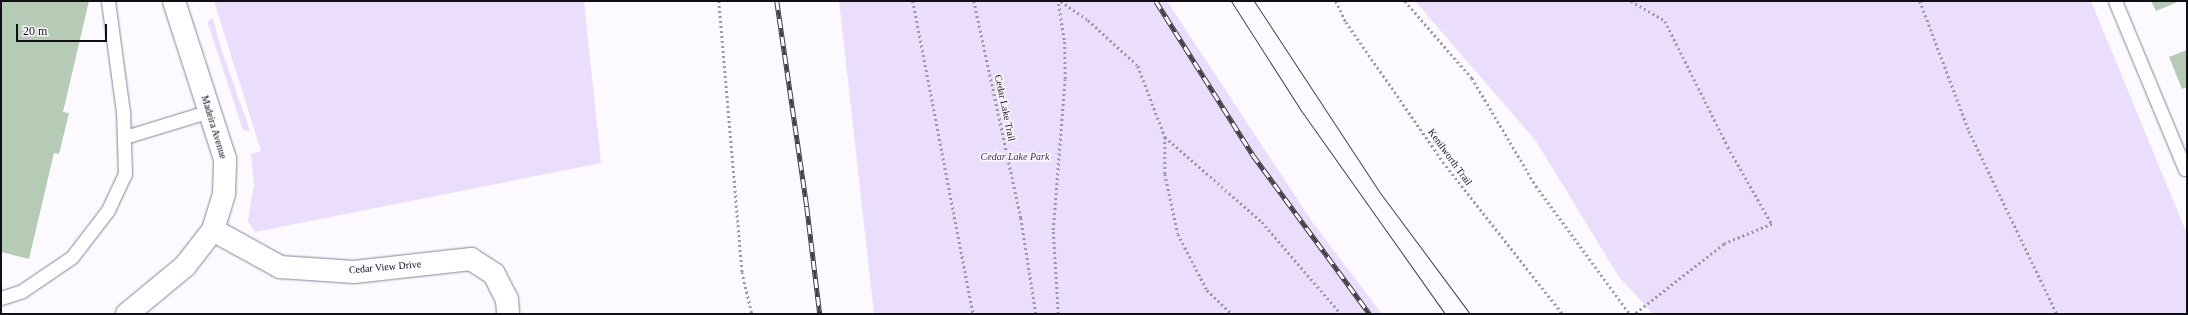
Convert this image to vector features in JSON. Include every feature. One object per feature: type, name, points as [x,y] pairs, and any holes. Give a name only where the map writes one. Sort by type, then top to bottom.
[{"type":"street","name":"Madeira Avenue","points":[[127,314],[186,266],[213,230],[224,193],[225,159],[174,1]]},
{"type":"street","name":"Cedar View Drive","points":[[213,230],[280,267],[354,272],[471,259],[494,274],[507,299],[508,314]]},
{"type":"lane","points":[[1,298],[22,291],[72,257],[108,210],[124,174],[125,137],[108,1]]},
{"type":"lane","points":[[2115,1],[2186,171]]},
{"type":"lane","points":[[125,137],[210,111]]},
{"type":"path","points":[[719,1],[742,272],[752,314]]},
{"type":"path","points":[[913,1],[973,314]]},
{"type":"path","name":"Cedar Lake Trail","points":[[974,1],[1021,218],[1036,314]]},
{"type":"path","points":[[1060,1],[1088,20],[1138,66],[1166,137],[1165,174],[1178,234],[1207,290],[1232,314]]},
{"type":"path","points":[[1058,314],[1053,230],[1065,79],[1064,40],[1060,1]]},
{"type":"path","name":"Kenilworth Trail","points":[[1336,1],[1346,22],[1446,166],[1563,314]]},
{"type":"path","points":[[1405,1],[1472,78],[1536,186],[1630,314]]},
{"type":"path","points":[[1631,1],[1665,21],[1728,147],[1772,224],[1724,244],[1635,314]]},
{"type":"path","points":[[1920,1],[1969,131],[2057,314]]},
{"type":"path","points":[[1166,137],[1262,222],[1341,314]]},
{"type":"green space","points":[[214,1],[584,1],[601,163],[255,232],[248,221],[254,185],[251,154],[261,151]]},
{"type":"green space","name":"Cedar Lake Park","points":[[839,1],[1167,1],[1313,223],[1382,314],[874,314]]},
{"type":"green space","points":[[1415,1],[2091,1],[2187,234],[2187,314],[1653,314],[1619,277],[1536,141]]},
{"type":"green space","points":[[213,18],[220,45],[250,131],[243,130],[207,21]]},
{"type":"building","points":[[1,1],[89,1],[63,112],[69,113],[59,154],[54,153],[29,259],[1,252]]},
{"type":"building","points":[[2151,1],[2180,1],[2156,11]]},
{"type":"building","points":[[2187,50],[2187,87],[2182,89],[2169,57]]},
{"type":"tram line","points":[[1231,1],[1300,109],[1445,314]]},
{"type":"tram line","points":[[1254,1],[1381,194],[1470,314]]},
{"type":"railway","points":[[777,1],[807,207],[820,314]]},
{"type":"railway","points":[[1156,1],[1253,155],[1370,314]]}]
